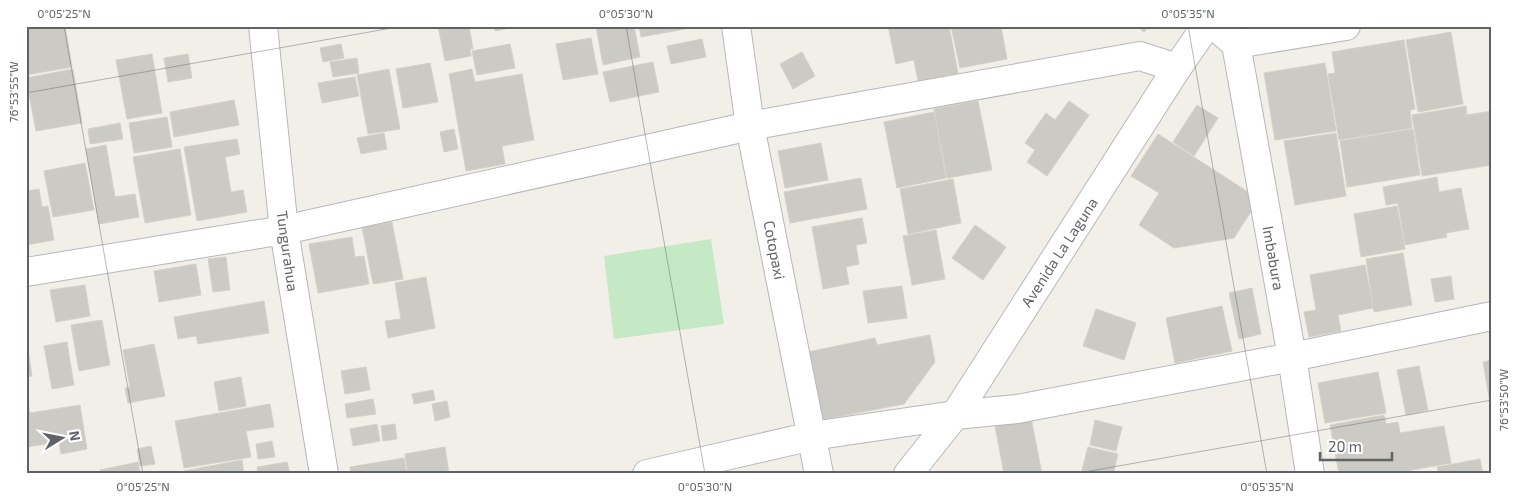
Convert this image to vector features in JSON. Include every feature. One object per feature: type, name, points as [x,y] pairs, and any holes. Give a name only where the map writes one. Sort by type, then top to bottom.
[{"type":"street","name":"Tungurahua","points":[[264,26],[284,230],[324,474]]},
{"type":"street","name":"Cotopaxi","points":[[736,26],[750,126],[819,474]]},
{"type":"street","name":"Avenida La Laguna","points":[[908,474],[955,415],[1177,68],[1206,26]]},
{"type":"street","points":[[1215,26],[1236,44],[1346,26]]},
{"type":"street","name":"Imbabura","points":[[1236,44],[1292,357],[1310,474]]},
{"type":"street","points":[[26,272],[284,230],[750,126],[1140,56],[1177,68]]},
{"type":"street","points":[[647,474],[812,436],[955,415],[1017,409],[1292,357],[1492,316]]},
{"type":"green space","points":[[711,239],[724,324],[614,339],[604,256]]},
{"type":"building","points":[[26,26],[65,26],[72,67],[26,75]]},
{"type":"building","points":[[438,26],[469,26],[473,49],[470,49],[471,56],[445,61]]},
{"type":"building","points":[[494,26],[519,26],[495,31]]},
{"type":"building","points":[[596,26],[634,26],[640,57],[603,65]]},
{"type":"building","points":[[639,26],[685,26],[685,29],[641,37]]},
{"type":"building","points":[[888,26],[949,26],[958,73],[918,81],[914,60],[896,64]]},
{"type":"building","points":[[951,26],[1001,26],[1007,59],[960,68]]},
{"type":"building","points":[[1137,26],[1149,26],[1144,32]]},
{"type":"building","points":[[1451,32],[1463,104],[1418,112],[1406,40]]},
{"type":"building","points":[[591,38],[598,74],[563,80],[556,44]]},
{"type":"building","points":[[702,39],[706,57],[671,64],[667,46]]},
{"type":"building","points":[[1404,40],[1415,109],[1410,110],[1412,128],[1339,140],[1328,74],[1335,73],[1332,52]]},
{"type":"building","points":[[341,44],[344,58],[323,62],[320,48]]},
{"type":"building","points":[[510,44],[515,68],[477,75],[472,51]]},
{"type":"building","points":[[802,52],[815,76],[793,89],[780,64]]},
{"type":"building","points":[[152,54],[162,113],[127,119],[116,60]]},
{"type":"building","points":[[188,54],[192,78],[168,82],[164,58]]},
{"type":"building","points":[[357,58],[359,73],[333,77],[330,62]]},
{"type":"building","points":[[653,62],[659,92],[610,102],[603,72]]},
{"type":"building","points":[[430,63],[438,102],[403,108],[396,69]]},
{"type":"building","points":[[1325,63],[1336,131],[1275,140],[1264,73]]},
{"type":"building","points":[[73,69],[82,123],[36,131],[26,78]]},
{"type":"building","points":[[389,69],[400,129],[368,134],[357,75]]},
{"type":"building","points":[[472,69],[475,82],[522,74],[534,140],[502,146],[505,164],[466,171],[449,74]]},
{"type":"building","points":[[355,77],[359,96],[322,103],[318,83]]},
{"type":"building","points":[[234,100],[239,125],[174,137],[170,112]]},
{"type":"building","points":[[978,101],[992,170],[947,178],[934,109]]},
{"type":"building","points":[[1069,101],[1089,115],[1047,176],[1027,162],[1035,150],[1025,143],[1046,113],[1055,120]]},
{"type":"building","points":[[1197,105],[1218,118],[1194,156],[1173,142]]},
{"type":"building","points":[[1466,106],[1467,115],[1492,111],[1492,165],[1422,176],[1412,115]]},
{"type":"building","points":[[934,112],[946,178],[897,188],[884,122]]},
{"type":"building","points":[[167,117],[172,147],[134,153],[129,123]]},
{"type":"building","points":[[120,123],[123,139],[90,144],[88,129]]},
{"type":"building","points":[[454,129],[458,149],[444,152],[440,132]]},
{"type":"building","points":[[1413,129],[1420,175],[1347,187],[1340,141]]},
{"type":"building","points":[[384,133],[387,149],[361,154],[357,138]]},
{"type":"building","points":[[1336,133],[1346,196],[1295,205],[1284,141]]},
{"type":"building","points":[[1158,134],[1259,199],[1234,238],[1174,248],[1139,225],[1159,193],[1131,176]]},
{"type":"building","points":[[237,139],[240,154],[225,157],[231,192],[243,190],[247,212],[197,221],[184,147]]},
{"type":"building","points":[[821,143],[828,180],[785,188],[778,151]]},
{"type":"building","points":[[106,145],[115,197],[135,194],[139,217],[99,224],[86,149]]},
{"type":"building","points":[[180,149],[191,215],[145,223],[133,157]]},
{"type":"building","points":[[85,163],[94,210],[53,217],[44,171]]},
{"type":"building","points":[[1437,177],[1439,192],[1461,188],[1469,229],[1446,233],[1447,237],[1405,245],[1398,203],[1386,205],[1383,187]]},
{"type":"building","points":[[861,178],[867,209],[790,223],[784,192]]},
{"type":"building","points":[[953,179],[961,223],[908,234],[900,189]]},
{"type":"building","points":[[39,189],[42,207],[48,206],[54,240],[26,245],[26,191]]},
{"type":"building","points":[[1397,206],[1405,249],[1361,257],[1354,214]]},
{"type":"building","points":[[862,218],[867,243],[856,245],[859,264],[846,267],[849,284],[823,289],[812,227]]},
{"type":"building","points":[[392,222],[403,279],[373,284],[362,227]]},
{"type":"building","points":[[975,225],[1006,247],[983,280],[952,258]]},
{"type":"building","points":[[936,230],[945,279],[912,285],[903,236]]},
{"type":"building","points":[[352,237],[355,257],[364,256],[369,284],[318,293],[309,244]]},
{"type":"building","points":[[1403,253],[1412,305],[1374,312],[1366,259]]},
{"type":"building","points":[[226,257],[230,290],[213,292],[208,259]]},
{"type":"building","points":[[196,264],[201,295],[159,302],[154,271]]},
{"type":"building","points":[[1365,265],[1373,308],[1338,315],[1341,331],[1309,337],[1304,312],[1316,310],[1310,275]]},
{"type":"building","points":[[1451,276],[1454,299],[1435,302],[1431,279]]},
{"type":"building","points":[[426,277],[435,328],[388,338],[385,321],[401,319],[395,283]]},
{"type":"building","points":[[85,285],[90,316],[56,322],[50,290]]},
{"type":"building","points":[[902,286],[907,318],[868,323],[863,291]]},
{"type":"building","points":[[1252,288],[1261,334],[1239,339],[1229,293]]},
{"type":"building","points":[[264,301],[269,333],[198,344],[196,336],[178,339],[174,317]]},
{"type":"building","points":[[1222,306],[1232,351],[1175,363],[1166,318]]},
{"type":"building","points":[[1096,309],[1136,323],[1124,360],[1083,346]]},
{"type":"building","points":[[102,320],[110,365],[79,371],[71,325]]},
{"type":"building","points":[[930,335],[935,362],[904,404],[821,420],[808,352],[875,338],[877,345]]},
{"type":"building","points":[[26,337],[32,376],[26,377]]},
{"type":"building","points":[[67,342],[74,385],[52,389],[44,346]]},
{"type":"building","points":[[154,344],[165,396],[128,403],[125,388],[130,387],[123,350]]},
{"type":"building","points":[[1492,360],[1492,403],[1490,403],[1483,362]]},
{"type":"building","points":[[1419,366],[1428,410],[1406,415],[1397,370]]},
{"type":"building","points":[[366,367],[370,390],[345,394],[341,371]]},
{"type":"building","points":[[1378,372],[1386,413],[1325,423],[1318,383]]},
{"type":"building","points":[[241,377],[246,406],[219,411],[214,382]]},
{"type":"building","points":[[433,390],[435,400],[414,404],[412,394]]},
{"type":"building","points":[[26,396],[30,413],[80,405],[87,449],[61,454],[59,442],[26,447]]},
{"type":"building","points":[[373,399],[376,414],[347,418],[345,404]]},
{"type":"building","points":[[447,401],[450,417],[435,421],[432,404]]},
{"type":"building","points":[[270,404],[274,427],[246,431],[251,457],[184,468],[175,421]]},
{"type":"building","points":[[1384,415],[1386,424],[1398,422],[1400,433],[1444,426],[1451,463],[1390,474],[1339,474],[1330,425]]},
{"type":"building","points":[[1031,418],[1042,474],[1004,474],[995,426]]},
{"type":"building","points":[[1095,420],[1122,427],[1116,451],[1090,445]]},
{"type":"building","points":[[377,424],[380,441],[353,446],[350,429]]},
{"type":"building","points":[[395,424],[397,439],[383,441],[381,426]]},
{"type":"building","points":[[272,441],[275,457],[258,459],[256,444]]},
{"type":"building","points":[[151,446],[155,464],[140,466],[137,449]]},
{"type":"building","points":[[445,447],[449,474],[408,474],[405,454]]},
{"type":"building","points":[[1088,447],[1118,454],[1113,474],[1081,474]]},
{"type":"building","points":[[404,458],[407,474],[351,474],[350,467]]},
{"type":"building","points":[[1480,459],[1483,474],[1439,474],[1437,467]]},
{"type":"building","points":[[242,460],[244,474],[184,474],[184,471]]},
{"type":"building","points":[[138,462],[140,474],[101,474],[100,470]]},
{"type":"building","points":[[287,462],[290,474],[258,474],[257,467]]}]
